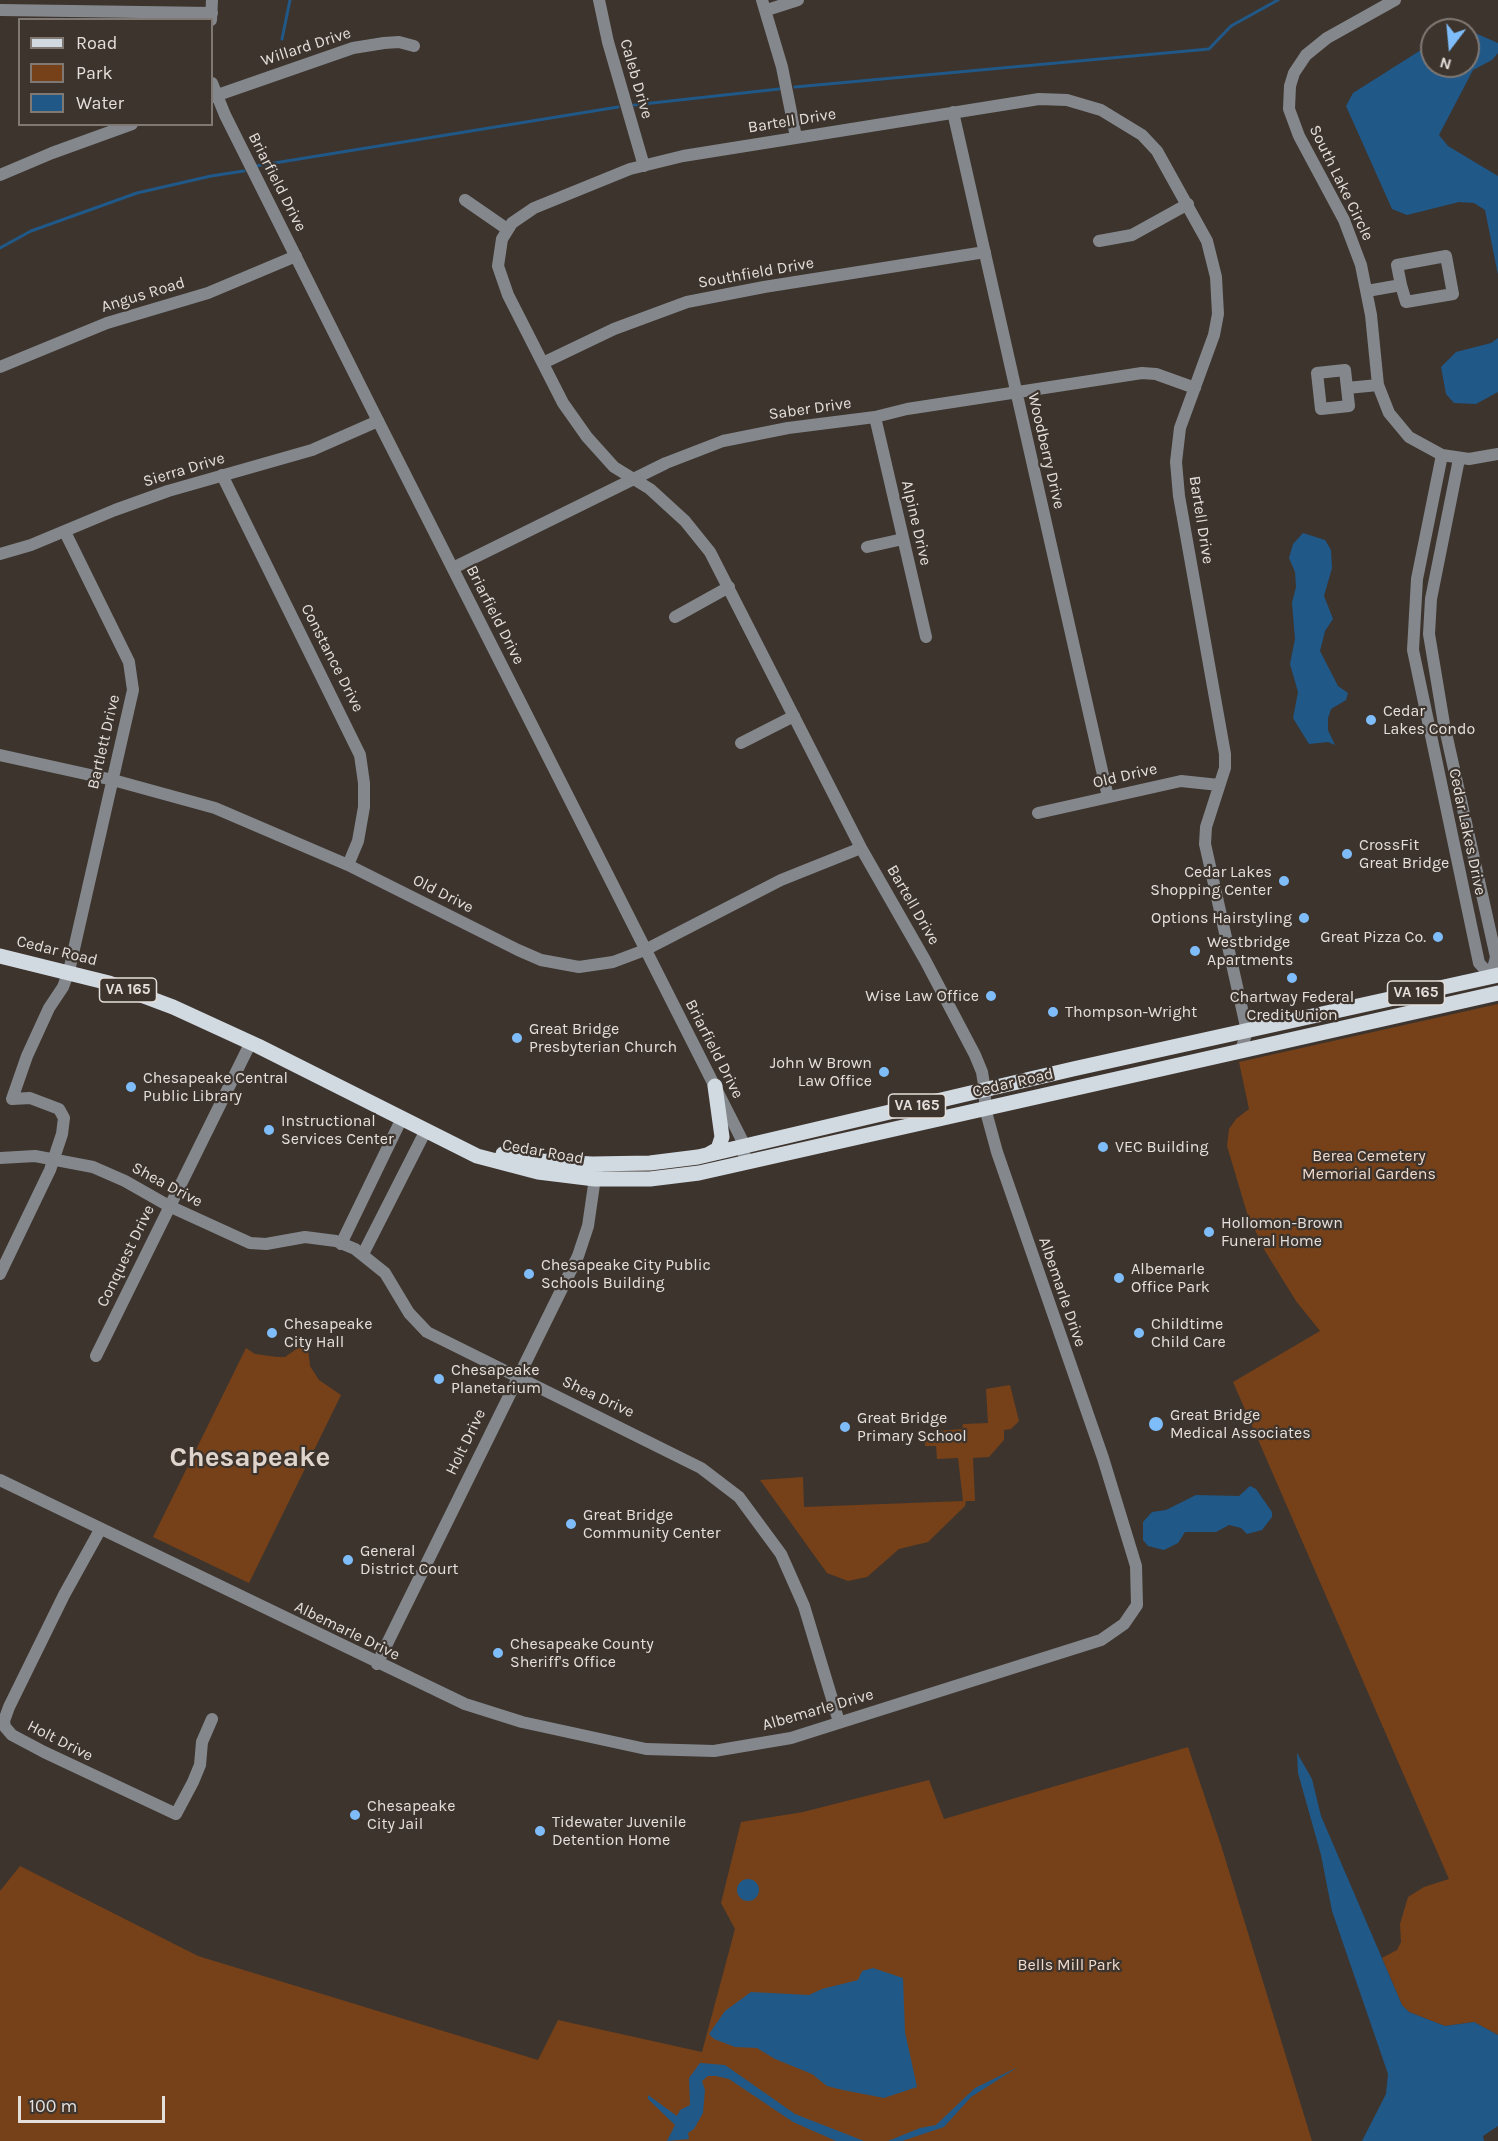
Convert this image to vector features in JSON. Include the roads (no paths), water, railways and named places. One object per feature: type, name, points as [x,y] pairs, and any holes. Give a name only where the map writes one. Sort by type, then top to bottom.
[{"type":"main road","name":"Cedar Road","points":[[0,956],[69,971],[144,995],[250,1042],[465,1148],[479,1147],[596,1171],[674,1177],[1498,993]]},
{"type":"main road","points":[[1352,1026],[1391,1009],[1479,989],[1496,977]]},
{"type":"main road","name":"Cedar Road","points":[[596,1171],[709,1154],[1247,1030],[1496,977]]},
{"type":"main road","points":[[709,1154],[718,1149],[722,1137],[715,1086]]},
{"type":"street","points":[[0,10],[212,16],[212,0]]},
{"type":"street","name":"Caleb Drive","points":[[599,0],[608,42],[644,166]]},
{"type":"street","points":[[796,137],[789,97],[764,5],[798,0]]},
{"type":"street","name":"South Lake Circle","points":[[1395,0],[1327,38],[1306,55],[1294,73],[1289,97],[1292,120],[1344,220],[1361,265],[1367,291],[1378,385],[1389,413],[1401,429],[1428,449],[1442,455],[1459,459],[1498,454]]},
{"type":"street","name":"Willard Drive","points":[[214,96],[353,48],[399,42],[414,46]]},
{"type":"street","name":"Briarfield Drive","points":[[214,96],[745,1146]]},
{"type":"street","name":"Bartell Drive","points":[[985,1091],[982,1072],[975,1055],[925,960],[861,848],[710,552],[691,527],[658,495],[614,467],[587,437],[570,414],[543,363],[500,276],[498,252],[507,229],[518,218],[534,208],[584,186],[644,166],[707,151],[1039,99],[1067,100],[1101,110],[1142,135],[1157,151],[1188,204],[1211,252],[1218,295],[1214,335],[1180,428],[1177,479],[1225,754],[1219,785],[1206,827],[1205,844],[1247,1030],[1241,1050]]},
{"type":"street","name":"Woodberry Drive","points":[[953,112],[1108,797]]},
{"type":"street","points":[[0,175],[126,126]]},
{"type":"street","points":[[465,200],[507,229]]},
{"type":"street","points":[[1099,241],[1132,235],[1188,204]]},
{"type":"street","name":"Southfield Drive","points":[[543,363],[614,329],[687,302],[764,287],[985,252]]},
{"type":"street","name":"Angus Road","points":[[0,367],[107,323],[208,293],[296,256]]},
{"type":"street","points":[[1446,256],[1453,294],[1406,302],[1401,285],[1397,265],[1446,256]]},
{"type":"street","points":[[1367,291],[1401,285]]},
{"type":"street","name":"Saber Drive","points":[[453,568],[688,453],[723,441],[788,428],[875,417],[1142,373],[1156,374],[1195,387]]},
{"type":"street","points":[[1347,388],[1378,385]]},
{"type":"street","name":"Alpine Drive","points":[[875,417],[926,637]]},
{"type":"street","name":"Sierra Drive","points":[[0,554],[65,532],[116,510],[222,475],[312,450],[378,421]]},
{"type":"street","name":"Cedar Lakes Drive","points":[[1442,455],[1417,579],[1413,650],[1479,963],[1496,977]]},
{"type":"street","name":"Cedar Lakes Drive","points":[[1459,459],[1431,599],[1429,634],[1444,724],[1496,957],[1496,977]]},
{"type":"street","name":"Constance Drive","points":[[222,475],[360,755],[364,783],[364,807],[357,841],[348,865]]},
{"type":"street","name":"Bartlett Drive","points":[[53,1158],[64,1129],[61,1111],[37,1100],[12,1099],[27,1056],[69,971],[133,690],[133,675],[129,662],[65,532]]},
{"type":"street","points":[[867,547],[903,539]]},
{"type":"street","points":[[675,616],[729,587]]},
{"type":"street","points":[[741,743],[794,716]]},
{"type":"street","name":"Old Drive","points":[[0,755],[113,780],[215,808],[348,865],[541,960],[579,967],[600,965],[645,950],[781,880],[861,848]]},
{"type":"street","name":"Old Drive","points":[[1038,813],[1181,781],[1219,785]]},
{"type":"street","name":"Conquest Drive","points":[[97,1353],[250,1042]]},
{"type":"street","name":"Albemarle Drive","points":[[0,1480],[376,1664],[475,1708],[522,1722],[646,1749],[688,1751],[738,1748],[790,1738],[1101,1640],[1125,1624],[1137,1605],[1136,1566],[1103,1458],[1016,1210],[985,1108],[985,1091]]},
{"type":"street","points":[[341,1244],[402,1118]]},
{"type":"street","points":[[363,1254],[426,1130]]},
{"type":"street","points":[[742,1163],[745,1146]]},
{"type":"street","name":"Shea Drive","points":[[0,1158],[53,1158],[103,1171],[169,1206],[250,1243],[305,1237],[341,1244],[363,1254],[385,1273],[420,1327],[670,1450],[701,1468],[739,1497],[782,1554],[804,1606],[840,1722]]},
{"type":"street","points":[[0,1274],[50,1170],[53,1158]]},
{"type":"street","name":"Holt Drive","points":[[376,1664],[578,1256],[588,1226],[596,1171]]},
{"type":"street","name":"Holt Drive","points":[[100,1530],[69,1586],[9,1707],[4,1721],[5,1727],[12,1735],[36,1748],[176,1815],[194,1782],[200,1765],[202,1742],[212,1719]]},
{"type":"water","points":[[1480,35],[1498,43],[1498,53],[1492,60],[1480,66]]},
{"type":"water","points":[[1420,51],[1420,78],[1469,78],[1439,135],[1448,146],[1498,176],[1498,275],[1485,210],[1474,203],[1459,202],[1407,215],[1392,209],[1346,106],[1353,93]]},
{"type":"water","points":[[1498,338],[1498,392],[1476,404],[1454,403],[1446,394],[1441,367],[1456,352],[1491,343]]},
{"type":"water","points":[[1303,533],[1325,540],[1331,550],[1332,568],[1324,596],[1333,619],[1325,631],[1320,651],[1338,686],[1348,693],[1346,700],[1331,709],[1328,718],[1328,730],[1335,745],[1328,742],[1309,744],[1293,718],[1298,692],[1290,664],[1295,639],[1292,603],[1296,587],[1295,572],[1289,558],[1293,544]]},
{"type":"water","points":[[1250,1486],[1256,1489],[1272,1512],[1272,1517],[1262,1530],[1247,1534],[1241,1528],[1229,1525],[1216,1532],[1185,1532],[1178,1543],[1164,1550],[1148,1546],[1143,1540],[1143,1522],[1152,1512],[1166,1510],[1196,1495],[1239,1496]]},
{"type":"water","points":[[1297,1753],[1312,1779],[1321,1816],[1402,2005],[1409,2012],[1445,2026],[1474,2022],[1498,2035],[1498,2126],[1483,2136],[1484,2141],[1362,2141],[1386,2094],[1388,2074],[1332,1911],[1321,1855],[1298,1773]]},
{"type":"water","points":[[748,1879],[758,1886],[759,1890],[752,1900],[748,1901],[738,1894],[737,1890],[744,1880]]},
{"type":"water","points":[[873,1968],[903,1978],[905,2032],[917,2087],[884,2098],[827,2086],[812,2074],[775,2059],[757,2048],[735,2047],[714,2039],[709,2034],[725,2011],[751,1992],[809,1995],[822,1989],[858,1980],[862,1971]]},
{"type":"water","points":[[700,2063],[725,2065],[795,2114],[864,2141],[836,2141],[793,2122],[729,2079],[708,2076],[702,2081],[705,2090],[703,2113],[694,2129],[688,2133],[689,2139],[667,2141],[675,2125],[648,2099],[648,2095],[677,2116],[680,2110],[690,2105],[689,2078]]},
{"type":"water","points":[[1018,2067],[971,2097],[944,2127],[902,2141],[888,2141],[920,2128],[936,2125],[975,2088]]},
{"type":"waterway","points":[[282,39],[290,0]]},
{"type":"waterway","points":[[795,87],[1209,49],[1231,26],[1278,0]]},
{"type":"waterway","points":[[634,105],[779,89]]},
{"type":"waterway","points":[[256,166],[618,107]]},
{"type":"waterway","points":[[0,248],[31,231],[137,193],[244,171]]},
{"type":"place","name":"Cedar Lakes Condo","points":[[1371,720]]},
{"type":"place","name":"CrossFit Great Bridge","points":[[1347,854]]},
{"type":"place","name":"Cedar Lakes Shopping Center","points":[[1284,881]]},
{"type":"place","name":"Options Hairstyling","points":[[1304,918]]},
{"type":"place","name":"Great Pizza Co.","points":[[1438,937]]},
{"type":"place","name":"Westbridge Apartments","points":[[1195,951]]},
{"type":"place","name":"Chartway Federal Credit Union","points":[[1292,978]]},
{"type":"place","name":"Wise Law Office","points":[[991,996]]},
{"type":"place","name":"Thompson-Wright","points":[[1053,1012]]},
{"type":"place","name":"Great Bridge Presbyterian Church","points":[[517,1038]]},
{"type":"place","name":"John W Brown Law Office","points":[[884,1072]]},
{"type":"place","name":"Chesapeake Central Public Library","points":[[131,1087]]},
{"type":"place","name":"Instructional Services Center","points":[[269,1130]]},
{"type":"place","name":"VEC Building","points":[[1103,1147]]},
{"type":"place","name":"Hollomon-Brown Funeral Home","points":[[1209,1232]]},
{"type":"place","name":"Chesapeake City Public Schools Building","points":[[529,1274]]},
{"type":"place","name":"Albemarle Office Park","points":[[1119,1278]]},
{"type":"place","name":"Chesapeake City Hall","points":[[272,1333]]},
{"type":"place","name":"Childtime Child Care","points":[[1139,1333]]},
{"type":"place","name":"Chesapeake Planetarium","points":[[439,1379]]},
{"type":"place","name":"Great Bridge Medical Associates","points":[[1156,1424]]},
{"type":"place","name":"Great Bridge Primary School","points":[[845,1427]]},
{"type":"place","name":"Great Bridge Community Center","points":[[571,1524]]},
{"type":"place","name":"General District Court","points":[[348,1560]]},
{"type":"place","name":"Chesapeake County Sheriff's Office","points":[[498,1653]]},
{"type":"place","name":"Chesapeake City Jail","points":[[355,1815]]},
{"type":"place","name":"Tidewater Juvenile Detention Home","points":[[540,1831]]},
{"type":"district","name":"Chesapeake","points":[[250,1458]]},
{"type":"park label","name":"Berea Cemetery Memorial Gardens","points":[[1369,1165]]},
{"type":"park label","name":"Bells Mill Park","points":[[1069,1965]]}]
